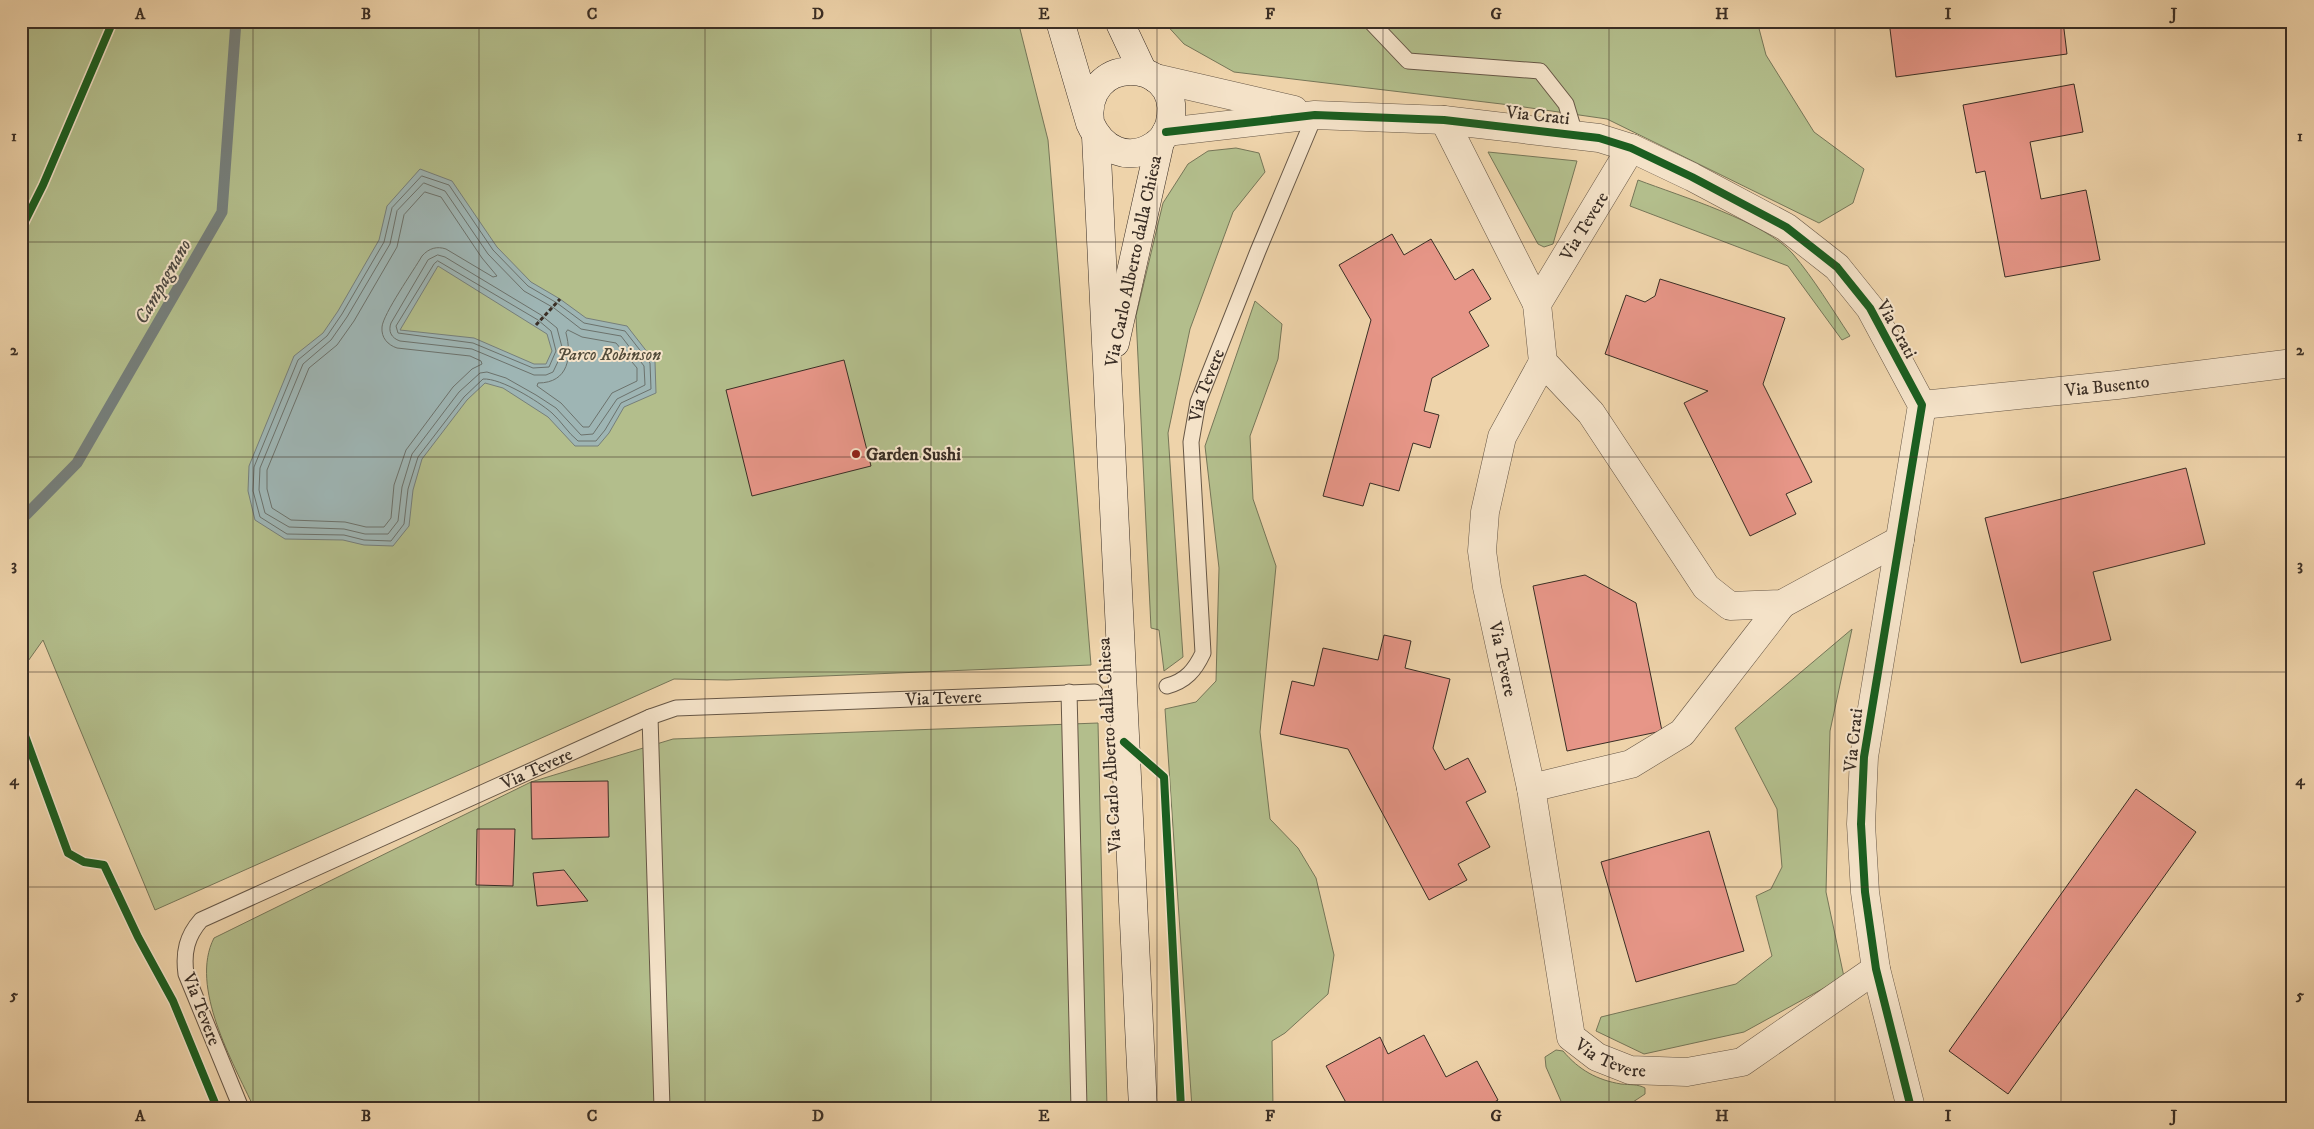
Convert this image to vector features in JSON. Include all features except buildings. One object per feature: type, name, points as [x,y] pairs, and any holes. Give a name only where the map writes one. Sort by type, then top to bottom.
[{"type":"street","points":[[1060,21],[1093,129],[1106,146],[1119,152],[1134,153],[1147,150],[1163,137],[1172,108],[1164,86],[1149,75],[1130,70],[1117,72],[1106,77],[1097,86],[1091,97],[1088,110],[1093,129]]},
{"type":"street","points":[[1119,21],[1149,75]]},
{"type":"street","name":"Via Crati","points":[[1149,75],[1315,115]]},
{"type":"street","name":"Via Crati","points":[[1163,137],[1315,115],[1444,120],[1599,138],[1631,148],[1692,176],[1786,227],[1837,267],[1870,308],[1922,405],[1864,757],[1861,824],[1865,892],[1876,969],[1911,1108]]},
{"type":"street","points":[[1444,120],[1537,304],[1543,362],[1591,413],[1706,588],[1730,606],[1782,604]]},
{"type":"street","name":"Via Carlo Alberto dalla Chiesa","points":[[1093,129],[1143,1108]]},
{"type":"street","name":"Via Carlo Alberto dalla Chiesa","points":[[1107,380],[1163,137]]},
{"type":"street","name":"Via Tevere","points":[[1537,304],[1631,148]]},
{"type":"street","name":"Via Tevere","points":[[1543,362],[1502,437],[1485,512],[1482,551],[1487,587],[1531,788],[1571,1037],[1597,1057],[1630,1070],[1687,1072],[1742,1062],[1876,969]]},
{"type":"street","name":"Via Busento","points":[[1922,405],[2117,385],[2293,363]]},
{"type":"street","points":[[1531,788],[1631,764],[1682,733],[1782,604],[1900,540]]},
{"type":"lane","points":[[1370,21],[1408,61],[1540,71],[1566,104],[1575,134]]},
{"type":"lane","name":"Via Tevere","points":[[1167,686],[1178,684],[1195,670],[1203,653],[1191,442],[1198,402],[1315,115]]},
{"type":"lane","points":[[1069,692],[1079,1108]]},
{"type":"lane","name":"Via Tevere","points":[[241,1108],[186,974],[184,958],[187,944],[191,931],[201,920],[650,717],[676,708],[1095,692]]},
{"type":"lane","points":[[650,717],[662,1108]]},
{"type":"path","points":[[536,325],[560,299]]},
{"type":"green space","name":"Parco Robinson","points":[[21,21],[1018,21],[1048,140],[1091,665],[727,680],[674,679],[155,910],[43,640],[21,671]]},
{"type":"green space","points":[[1163,21],[1757,21],[1766,55],[1814,132],[1864,169],[1853,203],[1819,223],[1607,119],[1510,105],[1234,72],[1184,44]]},
{"type":"green space","points":[[1236,148],[1259,153],[1265,172],[1233,212],[1190,329],[1168,433],[1183,657],[1164,671],[1159,630],[1151,628],[1136,316],[1163,203],[1188,164],[1208,151]]},
{"type":"green space","points":[[1488,152],[1577,161],[1553,244],[1544,247],[1538,244]]},
{"type":"green space","points":[[1638,180],[1721,211],[1763,231],[1780,242],[1793,254],[1823,294],[1850,336],[1842,340],[1788,266],[1630,206]]},
{"type":"green space","points":[[1255,301],[1282,324],[1278,359],[1250,436],[1253,499],[1276,566],[1260,732],[1270,819],[1298,848],[1316,878],[1334,955],[1328,994],[1285,1033],[1272,1041],[1273,1108],[1192,1108],[1165,709],[1196,702],[1216,681],[1219,568],[1205,446]]},
{"type":"green space","points":[[1852,629],[1830,731],[1826,892],[1844,977],[1744,1032],[1644,1054],[1596,1031],[1601,1017],[1736,984],[1772,956],[1756,896],[1771,889],[1782,867],[1777,809],[1735,728]]},
{"type":"green space","points":[[1098,723],[1107,1108],[254,1108],[217,1024],[210,1001],[207,979],[208,957],[214,938],[531,782],[673,739]]},
{"type":"green space","points":[[1556,1050],[1563,1051],[1575,1064],[1596,1077],[1621,1084],[1637,1085],[1645,1088],[1645,1094],[1624,1108],[1564,1108],[1546,1067],[1545,1057]]},
{"type":"water","points":[[420,169],[452,181],[497,247],[531,282],[560,299],[586,318],[627,326],[655,362],[656,393],[624,407],[609,433],[598,446],[575,446],[548,417],[503,388],[485,383],[467,400],[422,459],[413,490],[409,526],[393,546],[364,545],[343,540],[285,539],[255,520],[248,491],[249,466],[294,356],[323,333],[338,311],[379,240],[387,206]],"holes":[[[438,266],[547,334],[552,351],[546,364],[534,364],[474,338],[400,330]]]},
{"type":"waterway","name":"Campagnano","points":[[21,520],[77,463],[222,212],[236,21]]},
{"type":"cycle path","points":[[21,229],[43,185],[113,21]]},
{"type":"cycle path","points":[[1166,132],[1315,115],[1444,120],[1599,138],[1631,148],[1692,177],[1786,227],[1837,267],[1870,308],[1922,405],[1864,757],[1861,824],[1865,892],[1876,969],[1911,1108]]},
{"type":"cycle path","points":[[21,725],[68,853],[84,862],[104,865],[138,937],[173,1001],[217,1108]]},
{"type":"cycle path","points":[[1124,742],[1164,777],[1181,1108]]},
{"type":"place","name":"Garden Sushi","points":[[856,454]]}]
